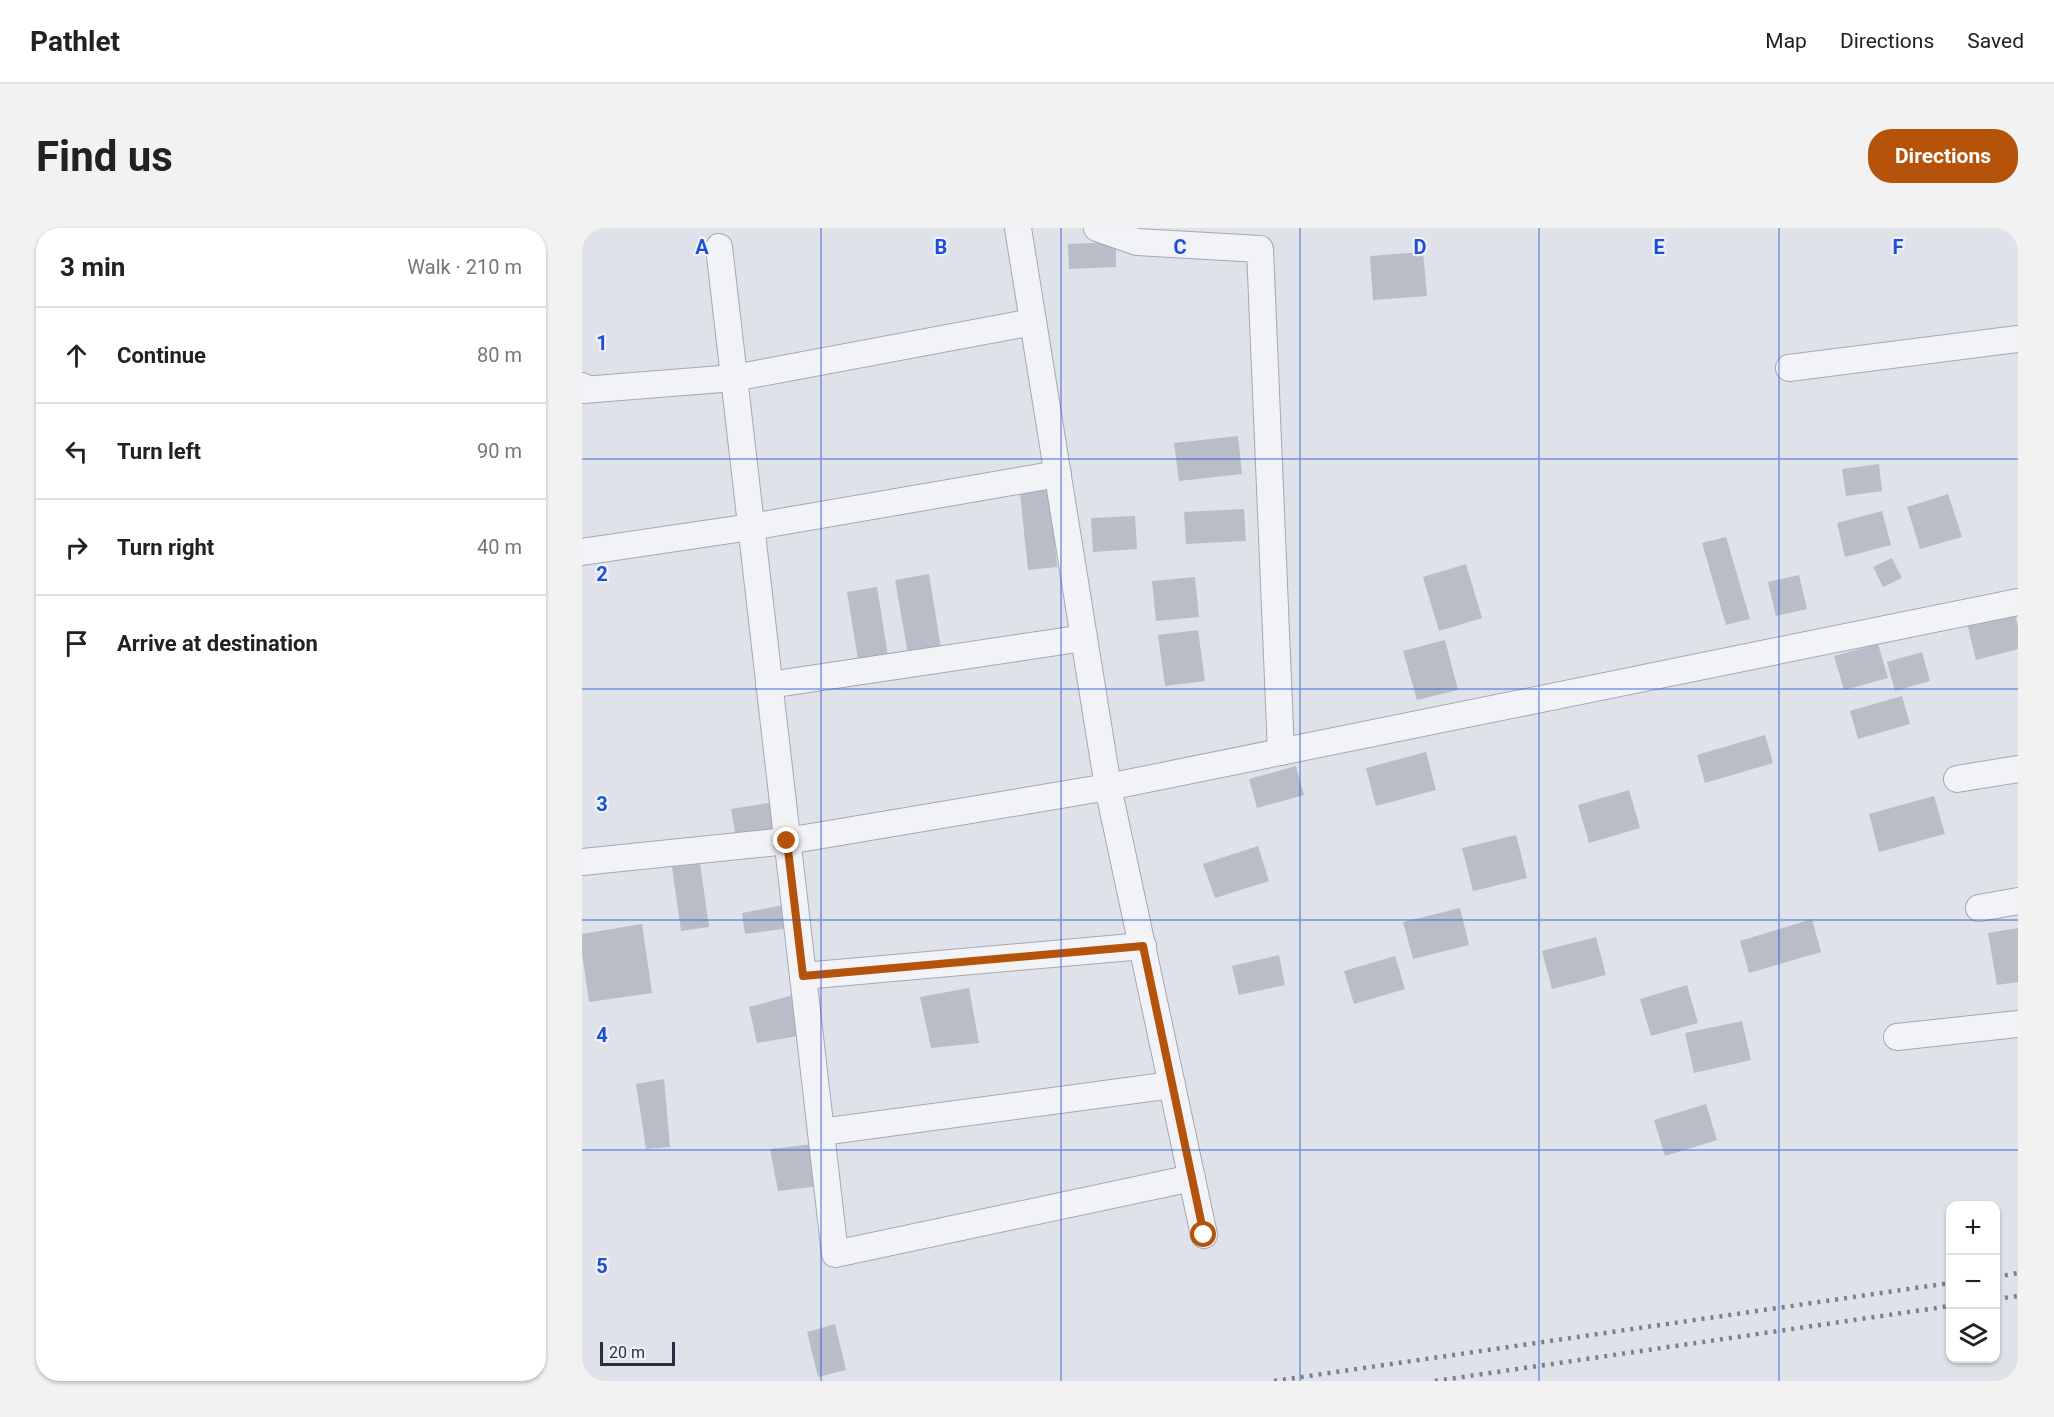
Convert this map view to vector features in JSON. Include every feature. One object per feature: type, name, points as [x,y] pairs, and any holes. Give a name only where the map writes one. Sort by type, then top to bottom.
[{"type":"street","points":[[1018,228],[1108,787],[1204,1235]]},
{"type":"street","points":[[1097,228],[1137,242],[1260,238],[1281,752]]},
{"type":"street","points":[[719,247],[835,1254],[1192,1178]]},
{"type":"street","points":[[582,386],[583,390],[734,378],[1033,322]]},
{"type":"street","points":[[1789,368],[2018,339]]},
{"type":"street","points":[[582,552],[751,527],[1058,474]]},
{"type":"street","points":[[582,861],[787,841],[1108,787],[2018,602]]},
{"type":"street","points":[[770,685],[1084,638]]},
{"type":"street","points":[[1958,779],[2018,769]]},
{"type":"street","points":[[1979,908],[2018,901]]},
{"type":"street","points":[[803,976],[1143,946]]},
{"type":"street","points":[[1897,1037],[2018,1024]]},
{"type":"street","points":[[820,1132],[1172,1085]]},
{"type":"building","points":[[1116,242],[1116,267],[1069,269],[1068,244]]},
{"type":"building","points":[[1423,252],[1427,296],[1373,300],[1370,256]]},
{"type":"building","points":[[1238,436],[1242,474],[1179,481],[1174,443]]},
{"type":"building","points":[[1879,464],[1882,491],[1846,496],[1842,469]]},
{"type":"building","points":[[1050,490],[1057,567],[1028,570],[1020,493]]},
{"type":"building","points":[[1948,494],[1962,537],[1920,549],[1907,507]]},
{"type":"building","points":[[1244,509],[1246,541],[1186,544],[1184,512]]},
{"type":"building","points":[[1882,511],[1891,545],[1845,557],[1837,523]]},
{"type":"building","points":[[1135,516],[1137,549],[1093,552],[1091,518]]},
{"type":"building","points":[[1726,537],[1750,619],[1726,625],[1702,543]]},
{"type":"building","points":[[1892,558],[1902,578],[1883,587],[1873,567]]},
{"type":"building","points":[[1466,564],[1482,618],[1439,631],[1423,577]]},
{"type":"building","points":[[929,574],[942,655],[909,660],[895,580]]},
{"type":"building","points":[[1799,575],[1807,609],[1776,616],[1768,582]]},
{"type":"building","points":[[1195,577],[1199,617],[1156,621],[1152,581]]},
{"type":"building","points":[[877,587],[889,662],[859,666],[847,592]]},
{"type":"building","points":[[2014,611],[2018,627],[2018,649],[1976,660],[1967,623]]},
{"type":"building","points":[[1198,630],[1205,681],[1165,686],[1158,635]]},
{"type":"building","points":[[1445,640],[1458,690],[1417,700],[1403,651]]},
{"type":"building","points":[[1878,644],[1888,678],[1844,690],[1834,656]]},
{"type":"building","points":[[1922,652],[1930,681],[1895,691],[1887,662]]},
{"type":"building","points":[[1902,696],[1910,724],[1858,739],[1850,711]]},
{"type":"building","points":[[1765,735],[1773,763],[1705,783],[1697,755]]},
{"type":"building","points":[[1426,752],[1436,790],[1376,806],[1366,768]]},
{"type":"building","points":[[1296,766],[1304,795],[1257,808],[1249,779]]},
{"type":"building","points":[[1629,790],[1640,828],[1589,843],[1578,805]]},
{"type":"building","points":[[1934,796],[1945,834],[1879,852],[1869,814]]},
{"type":"building","points":[[774,802],[778,832],[736,838],[731,809]]},
{"type":"building","points":[[1516,835],[1527,878],[1473,891],[1462,848]]},
{"type":"building","points":[[1258,846],[1269,881],[1215,898],[1203,864]]},
{"type":"building","points":[[699,856],[709,927],[681,931],[671,860]]},
{"type":"building","points":[[788,904],[790,928],[745,934],[742,913]]},
{"type":"building","points":[[1460,908],[1469,945],[1413,959],[1403,922]]},
{"type":"building","points":[[1812,919],[1821,952],[1749,973],[1740,941]]},
{"type":"building","points":[[642,924],[652,993],[589,1002],[582,953],[582,934]]},
{"type":"building","points":[[2018,928],[2018,982],[1997,985],[1988,933]]},
{"type":"building","points":[[1596,937],[1606,975],[1552,989],[1542,951]]},
{"type":"building","points":[[1279,955],[1285,985],[1239,995],[1232,966]]},
{"type":"building","points":[[1395,956],[1405,989],[1354,1004],[1344,971]]},
{"type":"building","points":[[1687,985],[1698,1023],[1651,1036],[1640,999]]},
{"type":"building","points":[[969,988],[979,1043],[931,1048],[920,997]]},
{"type":"building","points":[[797,994],[803,1035],[757,1043],[749,1007]]},
{"type":"building","points":[[1742,1021],[1751,1060],[1694,1073],[1685,1033]]},
{"type":"building","points":[[664,1079],[670,1147],[646,1149],[636,1084]]},
{"type":"building","points":[[1706,1104],[1717,1140],[1665,1156],[1654,1120]]},
{"type":"building","points":[[814,1144],[819,1186],[778,1191],[770,1149]]},
{"type":"building","points":[[835,1324],[846,1370],[818,1377],[807,1332]]},
{"type":"railway","points":[[2000,1276],[2018,1273]]},
{"type":"railway","points":[[1274,1381],[1946,1284]]},
{"type":"railway","points":[[2000,1298],[2018,1296]]},
{"type":"railway","points":[[1435,1381],[1946,1307]]},
{"type":"route","points":[[787,841],[803,976],[1143,946],[1204,1235]]}]
